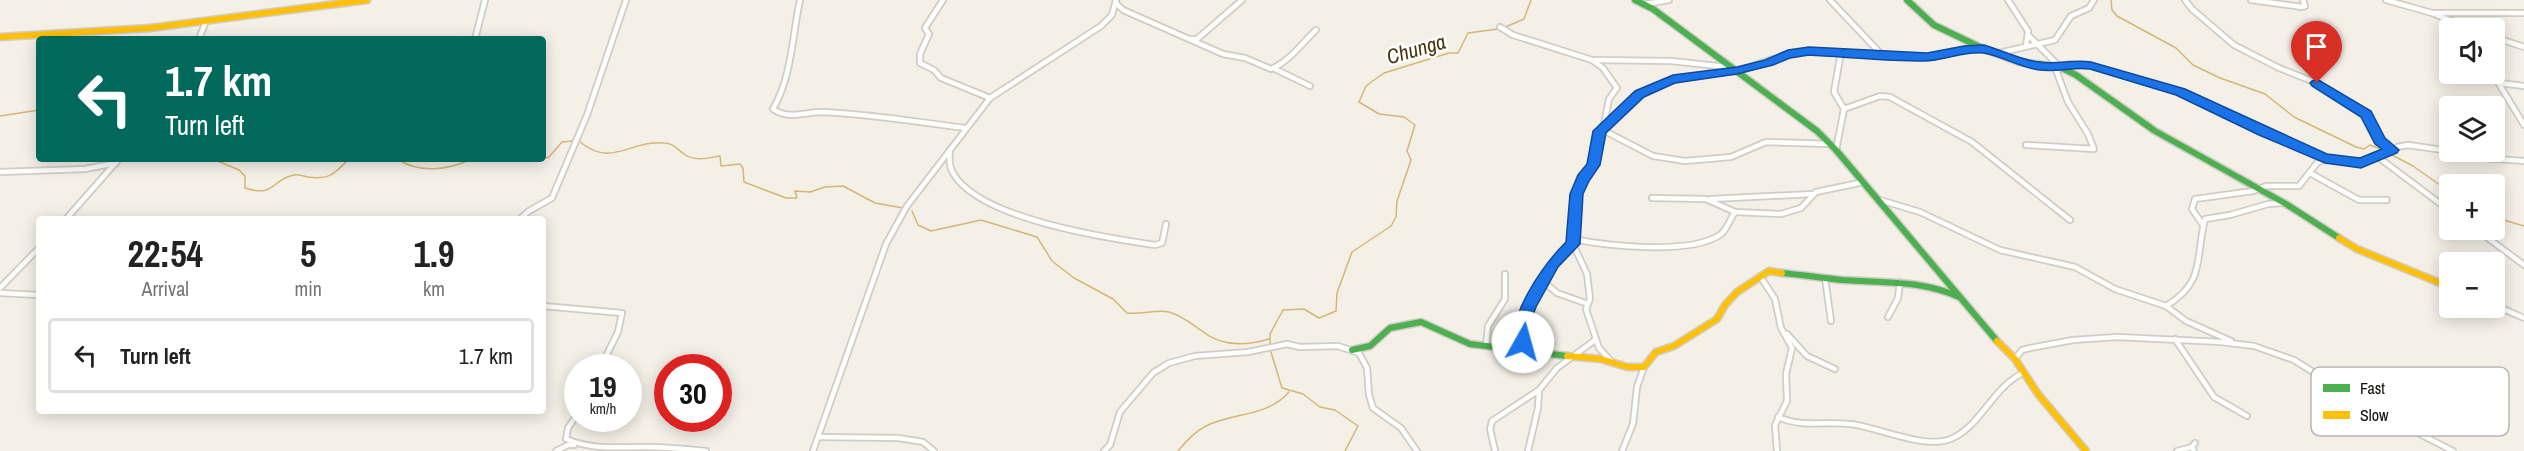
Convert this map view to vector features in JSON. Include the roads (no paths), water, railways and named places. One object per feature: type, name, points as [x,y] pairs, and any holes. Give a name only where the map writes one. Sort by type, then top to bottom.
[{"type":"street","points":[[0,37],[104,32],[367,0]]},
{"type":"street","points":[[476,36],[485,0]]},
{"type":"street","points":[[522,216],[528,209],[546,204],[552,198],[587,115],[626,0]]},
{"type":"street","points":[[800,0],[789,69],[780,98],[773,109],[775,111],[787,117],[809,112],[883,116],[965,128]]},
{"type":"street","points":[[943,0],[926,26],[929,34],[920,54],[920,63],[934,70],[941,78],[990,98]]},
{"type":"street","points":[[1187,39],[1197,39],[1242,0]]},
{"type":"street","points":[[1635,0],[1648,5],[1669,0]]},
{"type":"street","points":[[1830,0],[1881,54]]},
{"type":"street","points":[[1907,0],[1934,25],[1984,49],[2020,62],[2060,68],[2076,75],[2156,131],[2286,204],[2357,249],[2439,283]]},
{"type":"street","points":[[2008,0],[2026,26],[2029,36],[2060,68]]},
{"type":"street","points":[[1999,53],[2014,51],[2026,46],[2039,46],[2057,38],[2072,16],[2089,8],[2094,0]]},
{"type":"street","points":[[2185,0],[2192,9],[2234,45],[2279,68],[2317,83],[2366,114],[2380,141],[2393,150]]},
{"type":"street","points":[[2251,0],[2302,7],[2305,4],[2303,0]]},
{"type":"street","points":[[2386,0],[2432,12],[2450,14],[2524,13]]},
{"type":"street","points":[[813,451],[886,244],[907,206],[990,98],[1101,27],[1112,15],[1116,2]]},
{"type":"street","points":[[1116,2],[1123,10],[1187,39],[1223,54],[1245,58],[1275,69],[1310,86]]},
{"type":"street","points":[[1643,3],[1728,67]]},
{"type":"street","points":[[2432,12],[2442,18]]},
{"type":"street","points":[[200,36],[206,21]]},
{"type":"street","points":[[1502,28],[1513,35],[1592,60],[1671,61],[1737,70],[1817,131],[1836,150],[1981,324],[2015,359],[2023,373],[2086,451]]},
{"type":"street","points":[[1275,69],[1284,64],[1291,53],[1316,30]]},
{"type":"street","points":[[2026,46],[2029,36]]},
{"type":"street","points":[[2505,41],[2524,47]]},
{"type":"street","points":[[1603,127],[1639,94],[1652,87],[1690,76],[1769,63],[1788,54],[1809,51],[1927,57],[1984,49]]},
{"type":"street","points":[[1836,150],[1840,136],[1838,128],[1844,109],[1834,92],[1838,81],[1837,70],[1841,52]]},
{"type":"street","points":[[1592,60],[1603,68],[1617,88],[1608,99],[1594,165],[1583,179],[1577,194],[1573,241],[1587,274],[1590,290],[1586,309],[1595,340],[1612,362]]},
{"type":"street","points":[[2026,145],[2094,149],[2086,128],[2072,110],[2056,70],[2069,64],[2091,66],[2181,92],[2325,159],[2361,163],[2408,145],[2439,149]]},
{"type":"street","points":[[2501,84],[2524,125]]},
{"type":"street","points":[[2505,84],[2524,86]]},
{"type":"street","points":[[1844,109],[1880,96],[1890,97],[1971,142],[2070,220]]},
{"type":"street","points":[[1603,127],[1653,156],[1669,160],[1731,157],[1766,142],[1830,144]]},
{"type":"street","points":[[951,147],[949,159],[956,178],[970,191],[999,208],[1095,236],[1155,245],[1162,243],[1167,224]]},
{"type":"street","points":[[2378,157],[2439,203]]},
{"type":"street","points":[[2203,225],[2192,209],[2192,202],[2195,199],[2256,189],[2299,186],[2318,163],[2325,159]]},
{"type":"street","points":[[2505,160],[2524,161]]},
{"type":"street","points":[[0,172],[85,170],[113,162]]},
{"type":"street","points":[[69,216],[116,162]]},
{"type":"street","points":[[2310,173],[2359,200],[2387,200]]},
{"type":"street","points":[[1652,198],[1709,200],[1813,194],[1864,182]]},
{"type":"street","points":[[1709,200],[1735,212],[1786,213],[1801,208],[1813,194]]},
{"type":"street","points":[[1880,200],[1911,208],[2000,250],[2071,266],[2115,289],[2166,306],[2186,321],[2236,343]]},
{"type":"street","points":[[2166,306],[2192,286],[2197,275],[2205,219],[2210,216],[2224,216],[2260,207],[2270,202],[2286,204]]},
{"type":"street","points":[[1573,241],[1622,246],[1703,241],[1721,234],[1735,212]]},
{"type":"street","points":[[2490,240],[2524,265]]},
{"type":"street","points":[[1529,352],[1522,339],[1524,320],[1553,263],[1573,241]]},
{"type":"street","points":[[0,288],[36,251]]},
{"type":"street","points":[[1622,451],[1634,424],[1637,387],[1644,367],[1656,352],[1674,345],[1717,319],[1725,305],[1737,292],[1769,271],[1825,278],[1900,282],[1943,288],[1959,297]]},
{"type":"street","points":[[1486,345],[1488,326],[1505,299],[1505,274]]},
{"type":"street","points":[[1760,276],[1775,299],[1781,328],[1792,348],[1786,374],[1787,401],[1775,425],[1778,451]]},
{"type":"street","points":[[1825,278],[1831,321]]},
{"type":"street","points":[[1543,281],[1557,293],[1588,304]]},
{"type":"street","points":[[1888,317],[1898,298],[1900,282]]},
{"type":"street","points":[[0,293],[36,295]]},
{"type":"street","points":[[546,306],[622,313],[619,328],[607,354]]},
{"type":"street","points":[[2505,310],[2524,318]]},
{"type":"street","points":[[1352,350],[1370,346],[1390,328],[1421,322],[1470,344],[1601,359],[1627,367],[1644,367]]},
{"type":"street","points":[[1781,328],[1810,361],[1835,369]]},
{"type":"street","points":[[2015,359],[2022,350],[2073,340],[2117,337],[2175,339],[2236,343],[2268,350],[2294,360],[2311,371]]},
{"type":"street","points":[[2175,339],[2214,397],[2247,416]]},
{"type":"street","points":[[1495,451],[1490,429],[1492,421],[1539,390],[1553,372],[1595,340]]},
{"type":"street","points":[[1104,451],[1110,445],[1120,412],[1153,373],[1169,363],[1195,356],[1248,352],[1267,346],[1287,344],[1300,347],[1338,346],[1352,350],[1365,360],[1370,374],[1372,406],[1379,415],[1400,428],[1413,441],[1417,451]]},
{"type":"street","points":[[1778,417],[1796,425],[1811,426],[1841,422],[1898,433],[1921,441],[1946,442],[1966,428],[2001,391],[2008,380],[2023,373]]},
{"type":"street","points":[[1528,451],[1538,408],[1539,390]]},
{"type":"street","points":[[566,432],[566,439],[574,445]]},
{"type":"street","points":[[2424,436],[2453,451]]},
{"type":"street","points":[[818,437],[898,438],[923,442],[934,451]]},
{"type":"street","points":[[556,451],[568,445],[603,451],[638,447],[706,451]]},
{"type":"street","points":[[2177,451],[2194,447]]},
{"type":"waterway","name":"Chunga","points":[[1503,28],[1524,19],[1531,0]]},
{"type":"waterway","points":[[2111,0],[2112,10],[2117,16],[2176,48],[2193,65],[2220,78],[2265,94],[2294,117],[2356,147],[2364,149],[2370,145],[2386,151]]},
{"type":"waterway","name":"Chunga","points":[[1270,345],[1270,334],[1283,310],[1304,309],[1319,318],[1336,311],[1337,293],[1352,252],[1391,226],[1396,217],[1397,201],[1411,160],[1407,151],[1415,125],[1404,117],[1379,114],[1359,102],[1366,86],[1384,73],[1449,53],[1458,53],[1468,33],[1498,29]]},
{"type":"waterway","points":[[0,116],[36,110]]},
{"type":"waterway","points":[[546,158],[562,142],[573,141]]},
{"type":"waterway","points":[[580,142],[602,153],[612,153],[652,143],[667,143],[693,158],[720,156],[721,166],[740,164],[743,168],[744,182],[786,198],[797,198],[795,191],[810,192],[825,187],[843,186],[875,203],[903,208]]},
{"type":"waterway","points":[[2390,154],[2413,166],[2439,184]]},
{"type":"waterway","points":[[220,162],[239,170],[245,176],[245,188],[262,191],[294,175],[327,177],[346,162]]},
{"type":"waterway","points":[[402,162],[415,167],[434,169],[464,162]]},
{"type":"waterway","points":[[912,211],[918,225],[931,231],[981,220],[1037,237],[1052,261],[1074,278],[1113,299],[1127,313],[1169,312],[1182,317],[1218,340],[1234,344],[1269,339]]},
{"type":"waterway","points":[[2505,220],[2524,226]]},
{"type":"waterway","name":"Chunga","points":[[1270,349],[1282,388],[1303,394],[1320,407],[1335,410],[1358,426],[1345,451]]},
{"type":"waterway","points":[[1178,451],[1190,437],[1206,426],[1271,406],[1289,392]]}]
